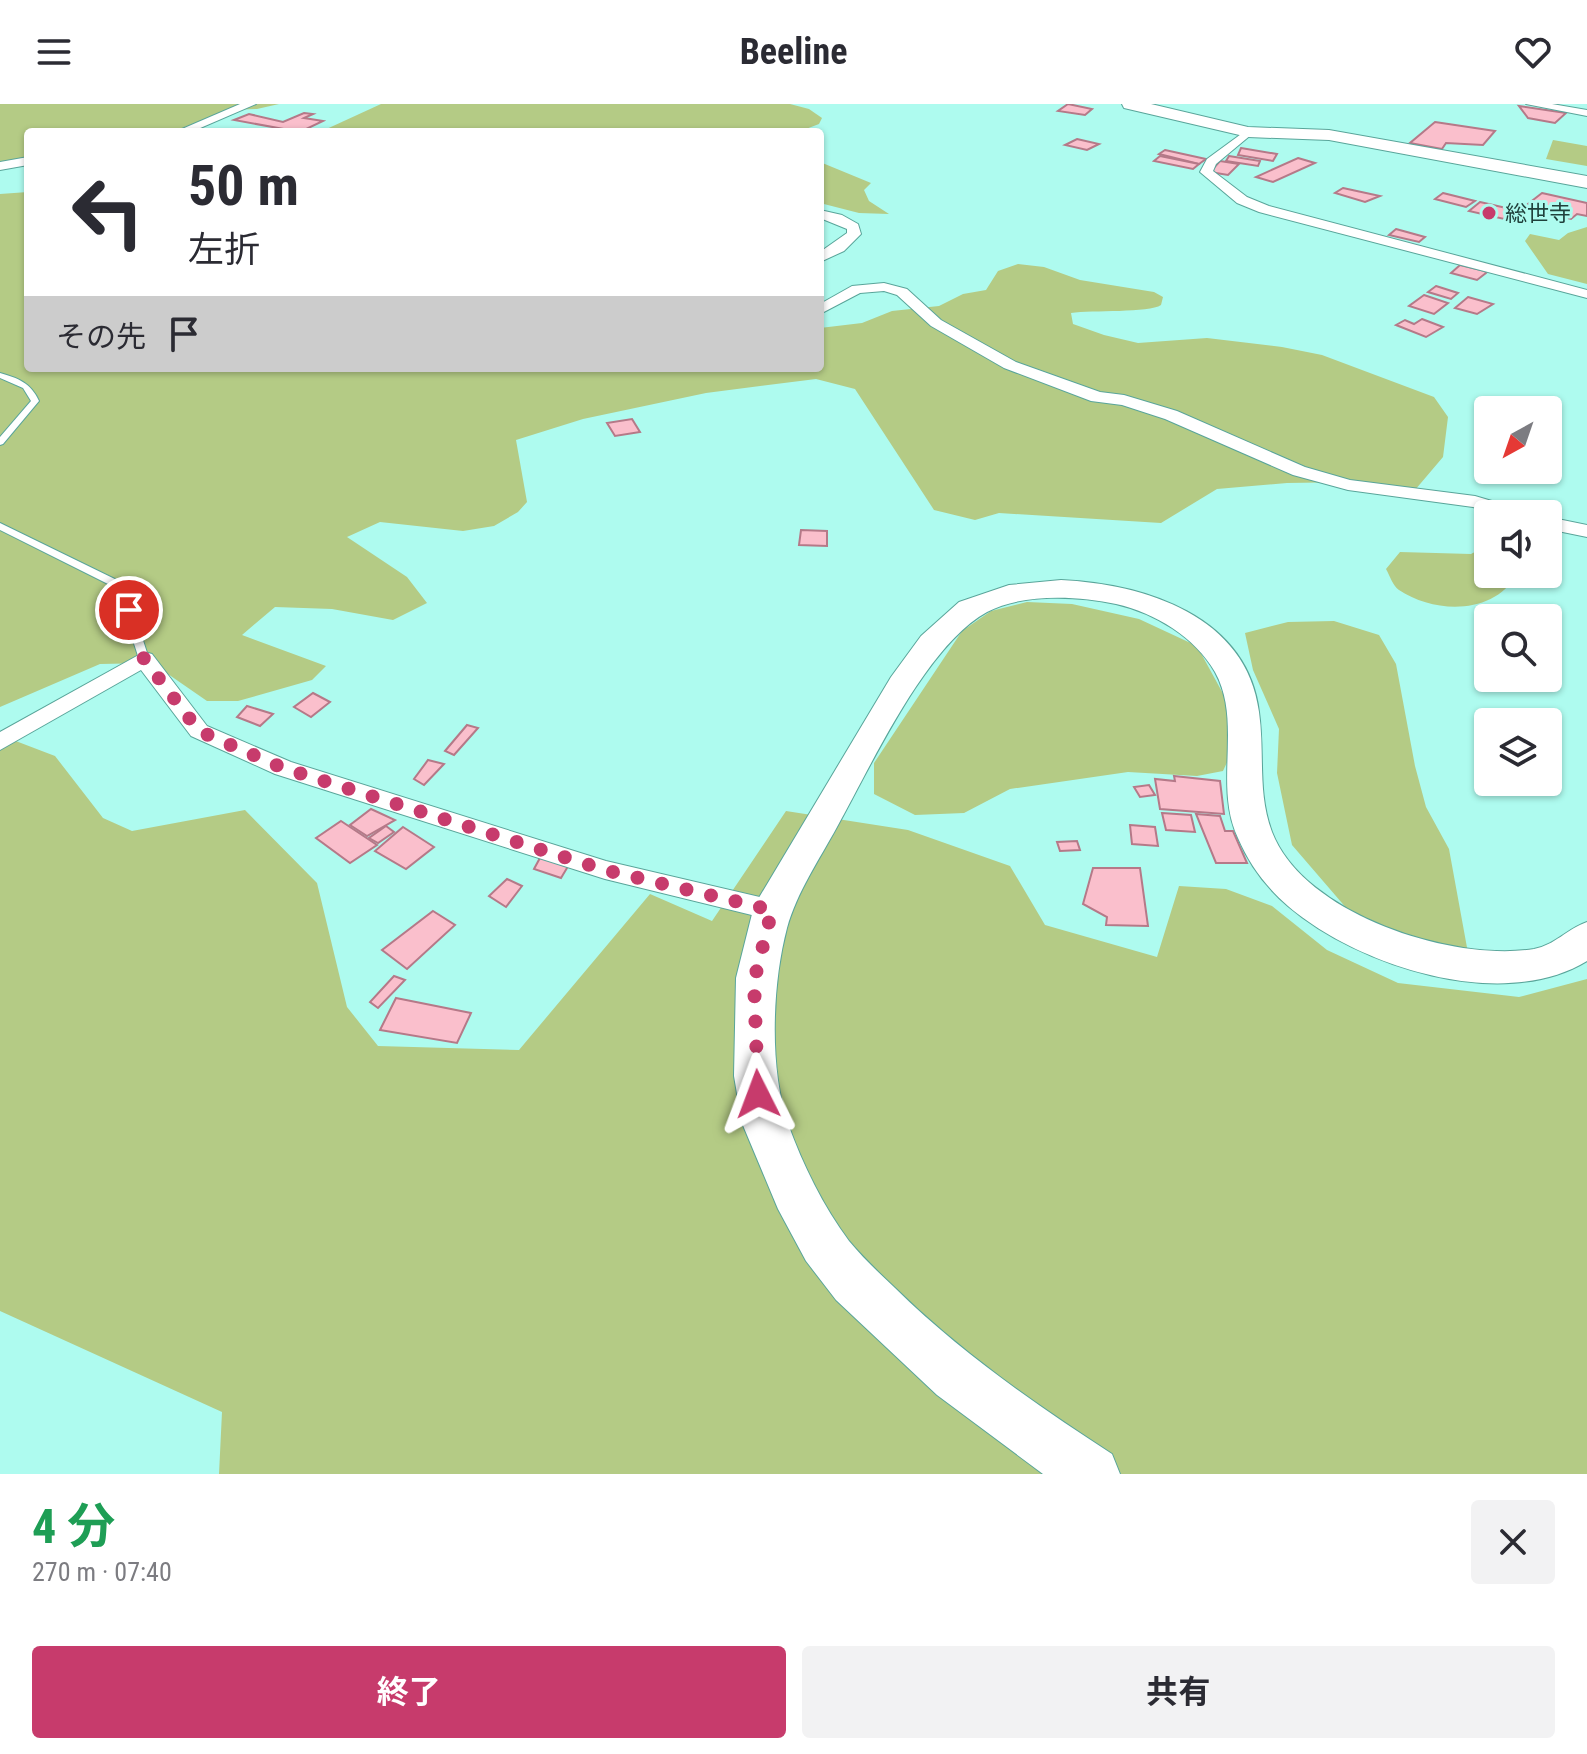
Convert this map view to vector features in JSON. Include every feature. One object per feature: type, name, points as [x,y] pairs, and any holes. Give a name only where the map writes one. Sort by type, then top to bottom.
[{"type":"street","points":[[191,128],[250,104]]},
{"type":"street","points":[[1130,104],[1248,132],[1329,135],[1544,180],[1587,182]]},
{"type":"street","points":[[1532,104],[1587,113]]},
{"type":"street","points":[[1248,132],[1211,162],[1206,172],[1242,200],[1264,209],[1587,294]]},
{"type":"street","points":[[0,166],[24,162]]},
{"type":"street","points":[[824,215],[847,222],[853,227],[854,234],[839,248],[824,256]]},
{"type":"street","points":[[824,308],[857,289],[884,287],[902,292],[936,323],[1010,365],[1097,397],[1124,400],[1171,415],[1299,471],[1348,485],[1474,502]]},
{"type":"street","points":[[1562,526],[1587,531]]},
{"type":"street","points":[[1092,1474],[1009,1420],[920,1350],[840,1268],[800,1207],[770,1138],[758,1094],[754,981],[772,910],[854,763],[931,643],[971,608],[993,598],[1016,593],[1074,589],[1105,591],[1140,600],[1199,633],[1231,670],[1243,711],[1244,799],[1250,823],[1262,851],[1298,894],[1326,915],[1394,948],[1431,961],[1524,967],[1555,960],[1580,947],[1587,938]]},
{"type":"street","points":[[0,742],[144,659],[199,731],[283,768],[605,870],[772,910]]},
{"type":"lane","points":[[0,375],[22,382],[32,391],[35,401],[0,442]]},
{"type":"lane","points":[[0,526],[121,586],[144,659]]},
{"type":"green space","points":[[0,104],[279,104],[228,110],[182,128],[24,128],[24,159],[0,164]]},
{"type":"green space","points":[[381,104],[790,104],[809,109],[822,118],[819,124],[808,128],[329,128]]},
{"type":"green space","points":[[1553,140],[1587,146],[1587,166],[1546,159]]},
{"type":"green space","points":[[824,164],[871,183],[864,190],[869,201],[889,214],[859,213],[824,204]]},
{"type":"green space","points":[[24,192],[24,372],[824,372],[824,328],[862,323],[892,311],[939,306],[963,294],[986,290],[998,271],[1018,264],[1044,267],[1080,280],[1154,292],[1163,297],[1161,305],[1155,308],[1071,313],[1073,324],[1104,335],[1138,343],[1207,338],[1282,347],[1322,355],[1434,397],[1448,417],[1443,457],[1415,490],[1353,482],[1287,483],[1217,489],[1161,523],[999,513],[975,520],[934,510],[855,389],[816,379],[706,393],[583,419],[516,440],[527,502],[518,512],[494,526],[463,531],[380,522],[347,537],[407,577],[427,603],[393,620],[332,609],[275,607],[242,635],[326,666],[312,680],[238,701],[207,701],[152,663],[100,664],[0,707],[0,194]]},
{"type":"green space","points":[[1587,227],[1587,284],[1548,274],[1525,241],[1530,234],[1559,240],[1568,233]]},
{"type":"green space","points":[[1400,552],[1474,552],[1474,588],[1506,588],[1494,597],[1463,606],[1446,606],[1413,598],[1397,588],[1386,569]]},
{"type":"green space","points":[[1027,602],[1072,604],[1139,619],[1197,646],[1226,699],[1236,743],[1223,771],[1197,776],[1128,772],[1010,789],[964,813],[915,815],[874,794],[874,763],[962,631],[991,611]]},
{"type":"green space","points":[[1334,621],[1379,635],[1396,664],[1426,807],[1449,849],[1468,953],[1360,924],[1292,845],[1277,773],[1279,729],[1253,670],[1245,633],[1288,622]]},
{"type":"green space","points":[[0,735],[55,756],[103,818],[132,831],[245,810],[317,883],[347,1007],[378,1046],[519,1050],[650,894],[712,921],[786,811],[908,830],[1010,866],[1045,925],[1157,957],[1179,886],[1226,889],[1272,906],[1327,950],[1398,983],[1519,997],[1587,979],[1587,1474],[219,1474],[222,1412],[0,1311]]},
{"type":"building","points":[[1068,104],[1092,109],[1085,115],[1058,111]]},
{"type":"building","points":[[1519,106],[1566,113],[1555,123],[1528,118]]},
{"type":"building","points":[[304,113],[313,114],[304,118],[323,121],[308,128],[278,128],[234,120],[249,114],[283,122]]},
{"type":"building","points":[[1435,122],[1495,131],[1483,145],[1446,143],[1442,149],[1410,143]]},
{"type":"building","points":[[1077,139],[1099,144],[1087,150],[1065,145]]},
{"type":"building","points":[[1241,148],[1277,154],[1273,161],[1238,155]]},
{"type":"building","points":[[1165,150],[1206,159],[1199,164],[1159,154]]},
{"type":"building","points":[[1160,156],[1199,164],[1193,169],[1154,161]]},
{"type":"building","points":[[1229,156],[1260,161],[1258,166],[1226,161]]},
{"type":"building","points":[[1298,158],[1315,163],[1273,182],[1256,177]]},
{"type":"building","points":[[1220,161],[1239,164],[1228,175],[1210,172]]},
{"type":"building","points":[[1343,188],[1380,196],[1365,202],[1335,193]]},
{"type":"building","points":[[1443,193],[1475,201],[1466,207],[1435,199]]},
{"type":"building","points":[[1542,193],[1587,203],[1587,216],[1577,214],[1571,219],[1524,207]]},
{"type":"building","points":[[1480,202],[1524,212],[1513,221],[1469,211]]},
{"type":"building","points":[[1396,229],[1425,237],[1419,242],[1389,235]]},
{"type":"building","points":[[1460,265],[1486,273],[1477,280],[1451,273]]},
{"type":"building","points":[[1436,286],[1458,293],[1451,299],[1428,292]]},
{"type":"building","points":[[1424,295],[1448,303],[1434,314],[1409,306]]},
{"type":"building","points":[[1468,297],[1493,304],[1477,314],[1455,308]]},
{"type":"building","points":[[1422,319],[1443,327],[1426,337],[1396,325],[1405,320],[1414,324]]},
{"type":"building","points":[[632,419],[640,432],[615,436],[607,423]]},
{"type":"building","points":[[801,530],[827,531],[827,546],[799,545]]},
{"type":"building","points":[[313,693],[330,702],[311,717],[294,707]]},
{"type":"building","points":[[247,706],[273,714],[260,726],[237,717]]},
{"type":"building","points":[[467,725],[478,728],[454,755],[445,751]]},
{"type":"building","points":[[428,760],[444,764],[424,785],[414,779]]},
{"type":"building","points":[[1174,776],[1220,781],[1224,814],[1160,809],[1155,779],[1175,781]]},
{"type":"building","points":[[1149,785],[1155,795],[1140,797],[1134,787]]},
{"type":"building","points":[[371,809],[395,820],[367,836],[350,825]]},
{"type":"building","points":[[1162,813],[1191,815],[1195,832],[1166,830]]},
{"type":"building","points":[[1196,814],[1220,816],[1225,831],[1233,831],[1247,863],[1216,863]]},
{"type":"building","points":[[341,821],[377,845],[350,863],[316,838]]},
{"type":"building","points":[[1130,825],[1155,827],[1158,846],[1132,844]]},
{"type":"building","points":[[386,826],[394,832],[378,843],[369,838]]},
{"type":"building","points":[[403,827],[434,847],[406,869],[375,851]]},
{"type":"building","points":[[1077,841],[1080,850],[1060,851],[1057,842]]},
{"type":"building","points":[[541,856],[570,863],[561,878],[534,869]]},
{"type":"building","points":[[1093,868],[1140,868],[1148,926],[1106,925],[1107,917],[1083,904]]},
{"type":"building","points":[[507,879],[522,886],[506,907],[489,896]]},
{"type":"building","points":[[433,911],[455,925],[407,969],[382,950]]},
{"type":"building","points":[[394,976],[405,980],[378,1008],[370,1002]]},
{"type":"building","points":[[396,998],[471,1013],[457,1043],[380,1030]]},
{"type":"place","name":"総世寺","points":[[1489,213]]},
{"type":"route","points":[[129,610],[144,659],[199,731],[283,768],[605,870],[772,910],[754,981],[758,1094]]}]
